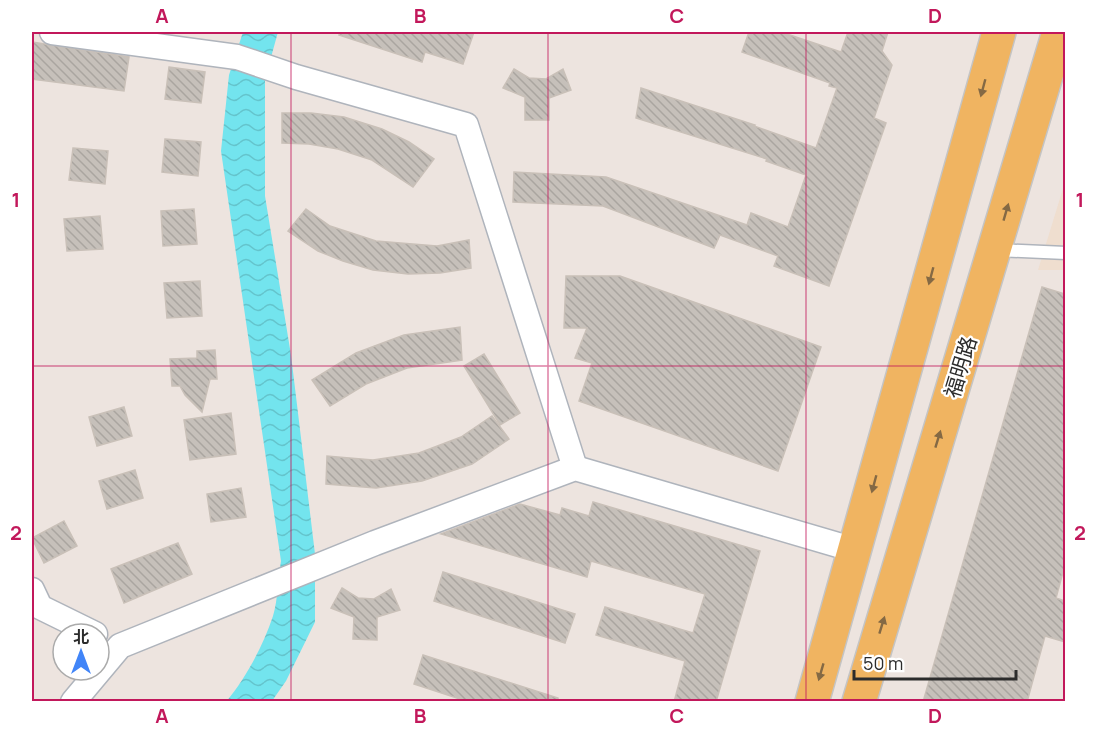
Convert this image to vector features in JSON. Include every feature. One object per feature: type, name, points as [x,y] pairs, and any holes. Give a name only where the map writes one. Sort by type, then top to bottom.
[{"type":"main road","points":[[812,702],[999,32]]},
{"type":"main road","name":"福明路","points":[[859,702],[1059,32]]},
{"type":"street","points":[[52,32],[237,57],[296,77],[466,125],[575,468]]},
{"type":"street","points":[[111,637],[256,591],[575,468],[855,550]]},
{"type":"street","points":[[32,590],[40,607],[70,622]]},
{"type":"street","points":[[73,702],[83,682]]},
{"type":"lane","points":[[995,250],[1065,253]]},
{"type":"shaded area","points":[[1065,182],[1065,270],[1038,270]]},
{"type":"water","points":[[243,32],[278,32],[265,79],[265,196],[291,355],[315,554],[315,622],[286,681],[272,701],[226,702],[247,672],[269,627],[276,603],[281,561],[221,151],[229,75]]},
{"type":"building","points":[[340,32],[474,32],[463,64],[425,52],[422,62],[339,35]]},
{"type":"building","points":[[749,32],[781,32],[841,52],[848,32],[888,32],[882,51],[892,65],[874,118],[886,123],[829,286],[774,266],[778,256],[720,235],[714,248],[603,206],[513,202],[514,172],[606,177],[747,225],[751,213],[788,227],[806,175],[766,161],[767,159],[636,118],[641,88],[755,125],[816,148],[837,88],[829,86],[830,83],[742,52]]},
{"type":"building","points":[[32,42],[129,57],[124,91],[32,79]]},
{"type":"building","points":[[169,67],[205,72],[201,103],[165,99]]},
{"type":"building","points":[[514,69],[529,78],[546,79],[563,69],[571,90],[549,98],[549,120],[525,120],[525,97],[503,88]]},
{"type":"building","points":[[282,113],[311,113],[344,117],[382,129],[409,142],[434,159],[413,187],[372,160],[338,149],[309,144],[282,143]]},
{"type":"building","points":[[165,139],[201,142],[198,176],[162,172]]},
{"type":"building","points":[[73,148],[108,151],[105,184],[69,180]]},
{"type":"building","points":[[194,209],[197,244],[163,246],[161,211]]},
{"type":"building","points":[[306,209],[330,226],[376,241],[437,246],[469,240],[471,268],[440,273],[408,274],[373,270],[343,261],[318,251],[288,231]]},
{"type":"building","points":[[100,216],[103,249],[67,251],[64,219]]},
{"type":"building","points":[[566,276],[620,276],[821,347],[778,471],[579,401],[592,363],[575,358],[587,328],[564,328]]},
{"type":"building","points":[[200,281],[202,316],[167,318],[164,283]]},
{"type":"building","points":[[1042,287],[1065,294],[1065,565],[1056,598],[1065,601],[1065,642],[1045,636],[1027,702],[923,702]]},
{"type":"building","points":[[460,327],[462,360],[407,368],[366,384],[330,406],[312,380],[356,353],[404,335]]},
{"type":"building","points":[[215,350],[217,379],[210,379],[202,412],[185,395],[180,386],[172,386],[170,359],[197,358],[197,351]]},
{"type":"building","points":[[484,354],[520,413],[500,425],[464,366]]},
{"type":"building","points":[[124,407],[132,436],[97,446],[89,417]]},
{"type":"building","points":[[231,413],[236,454],[190,460],[184,420]]},
{"type":"building","points":[[492,416],[509,439],[472,464],[422,481],[376,488],[326,484],[327,456],[373,460],[419,453],[461,437]]},
{"type":"building","points":[[135,470],[143,498],[107,509],[99,481]]},
{"type":"building","points":[[241,488],[246,517],[211,522],[207,494]]},
{"type":"building","points":[[593,502],[760,551],[716,702],[674,702],[685,661],[596,635],[605,607],[693,633],[705,594],[591,561],[587,577],[441,534],[520,504],[560,515],[562,508],[589,516]]},
{"type":"building","points":[[64,521],[77,546],[44,563],[32,538]]},
{"type":"building","points":[[178,543],[192,574],[124,603],[111,569]]},
{"type":"building","points":[[443,572],[575,614],[565,643],[434,601]]},
{"type":"building","points":[[342,588],[358,598],[374,599],[391,589],[400,610],[377,617],[377,640],[353,639],[354,617],[331,608]]},
{"type":"building","points":[[423,655],[558,698],[558,702],[469,702],[414,684]]}]
